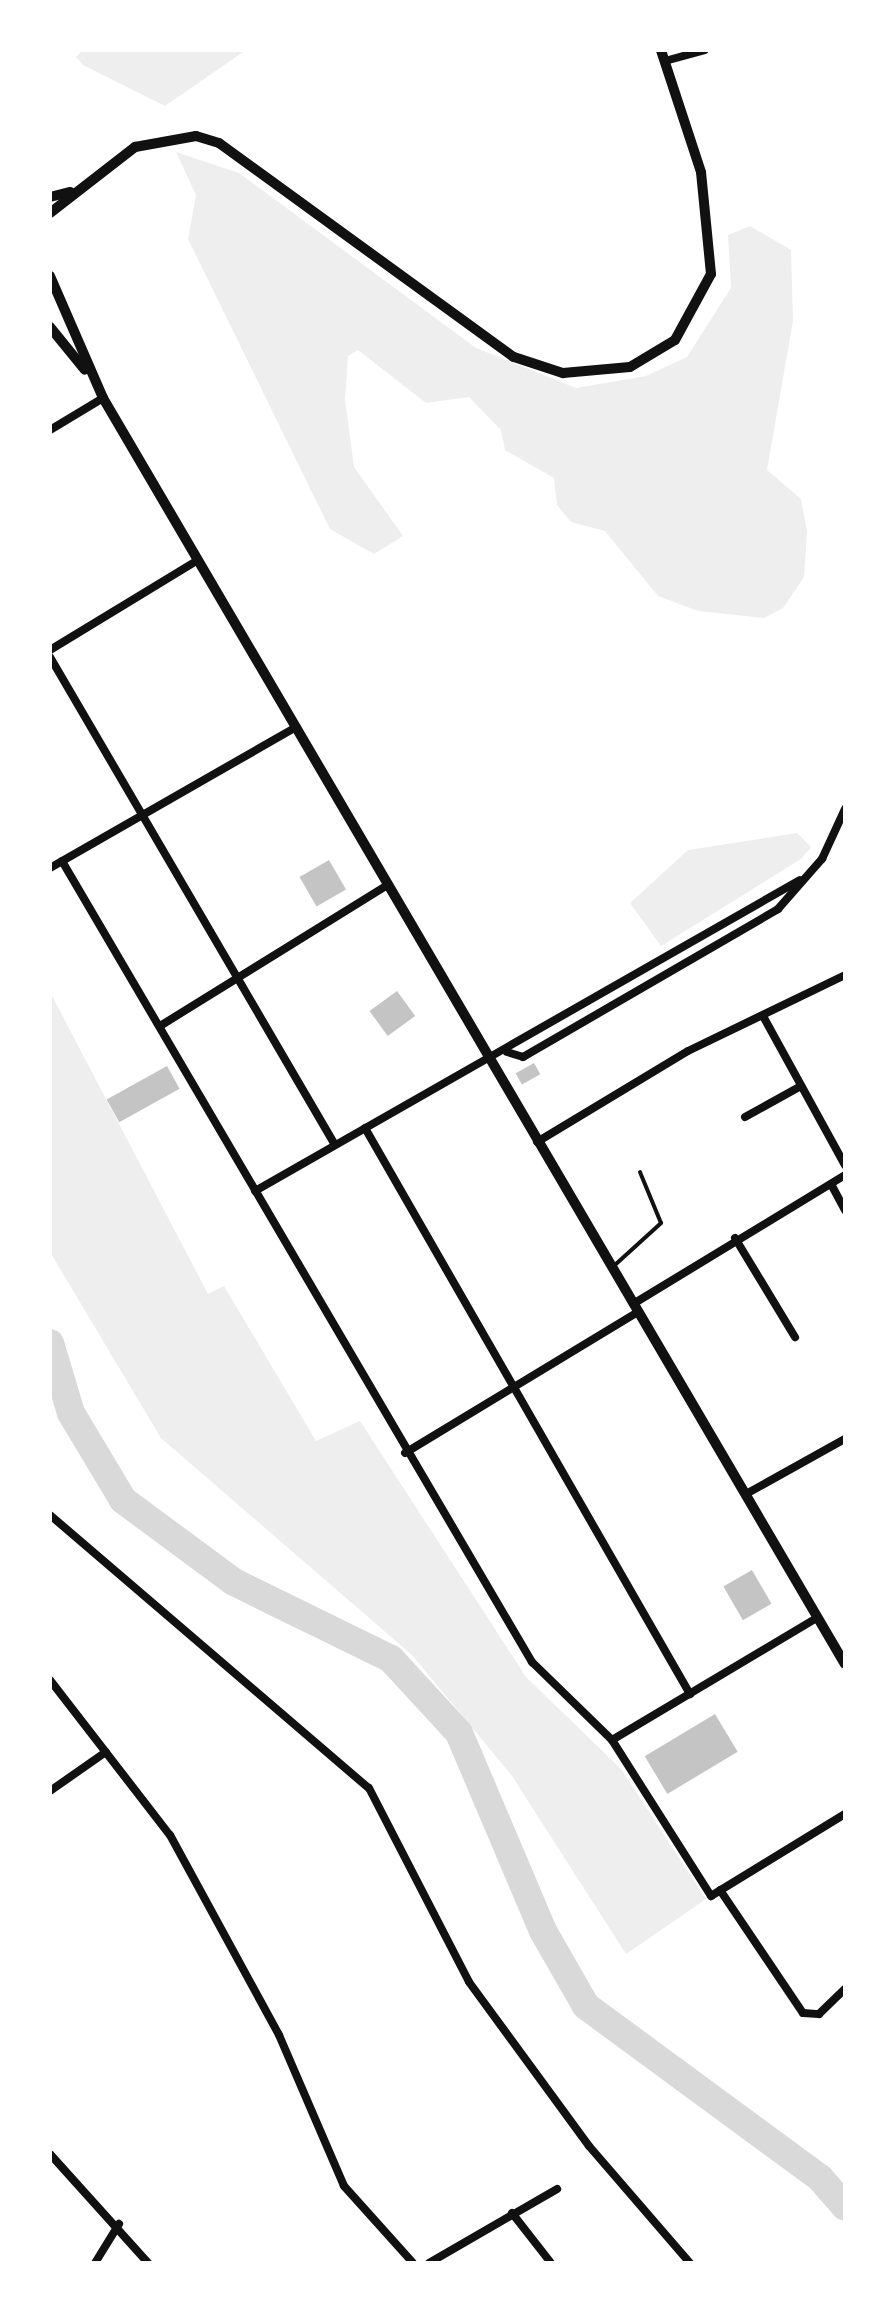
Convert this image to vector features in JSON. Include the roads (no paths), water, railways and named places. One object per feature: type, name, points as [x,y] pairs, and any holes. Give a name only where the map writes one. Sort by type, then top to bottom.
[{"type":"main road","points":[[50,213],[71,192],[152,138],[196,136],[514,357],[563,373],[630,367],[675,340],[711,274],[701,172],[663,56]]},
{"type":"main road","points":[[50,197],[71,192]]},
{"type":"main road","points":[[50,276],[92,379],[845,1664]]},
{"type":"main road","points":[[50,327],[92,379]]},
{"type":"street","points":[[663,56],[705,50]]},
{"type":"street","points":[[50,430],[103,398]]},
{"type":"street","points":[[198,560],[50,654],[335,1145]]},
{"type":"street","points":[[50,868],[296,727]]},
{"type":"street","points":[[507,1052],[523,1057],[610,1010],[778,909],[822,858],[845,808]]},
{"type":"street","points":[[62,861],[404,1453],[532,1662],[612,1740],[711,1896],[845,1814]]},
{"type":"street","points":[[255,1191],[507,1052],[534,1024],[800,880]]},
{"type":"street","points":[[160,1026],[387,886]]},
{"type":"street","points":[[536,1142],[763,1016],[845,976]]},
{"type":"street","points":[[763,1016],[845,1165]]},
{"type":"street","points":[[745,1117],[800,1086]]},
{"type":"street","points":[[365,1128],[690,1694]]},
{"type":"street","points":[[404,1453],[635,1308],[734,1238],[845,1176]]},
{"type":"street","points":[[830,1184],[845,1210]]},
{"type":"street","points":[[734,1238],[795,1337]]},
{"type":"street","points":[[746,1494],[845,1439]]},
{"type":"street","points":[[50,1515],[369,1788],[469,1982],[589,2146],[690,2263]]},
{"type":"street","points":[[612,1740],[817,1618]]},
{"type":"street","points":[[50,1680],[170,1835],[279,2034],[344,2186],[413,2263]]},
{"type":"street","points":[[50,1791],[106,1752]]},
{"type":"street","points":[[720,1890],[803,2013],[820,2014],[845,1989]]},
{"type":"street","points":[[50,2154],[119,2224],[148,2263]]},
{"type":"street","points":[[428,2263],[557,2188]]},
{"type":"street","points":[[512,2213],[552,2263]]},
{"type":"street","points":[[95,2263],[119,2224]]},
{"type":"lane","points":[[612,1268],[661,1222],[640,1172]]},
{"type":"waterway","points":[[50,1343],[71,1413],[123,1500],[234,1582],[391,1659],[459,1733],[543,1931],[586,2006],[820,2178],[845,2207]]}]
